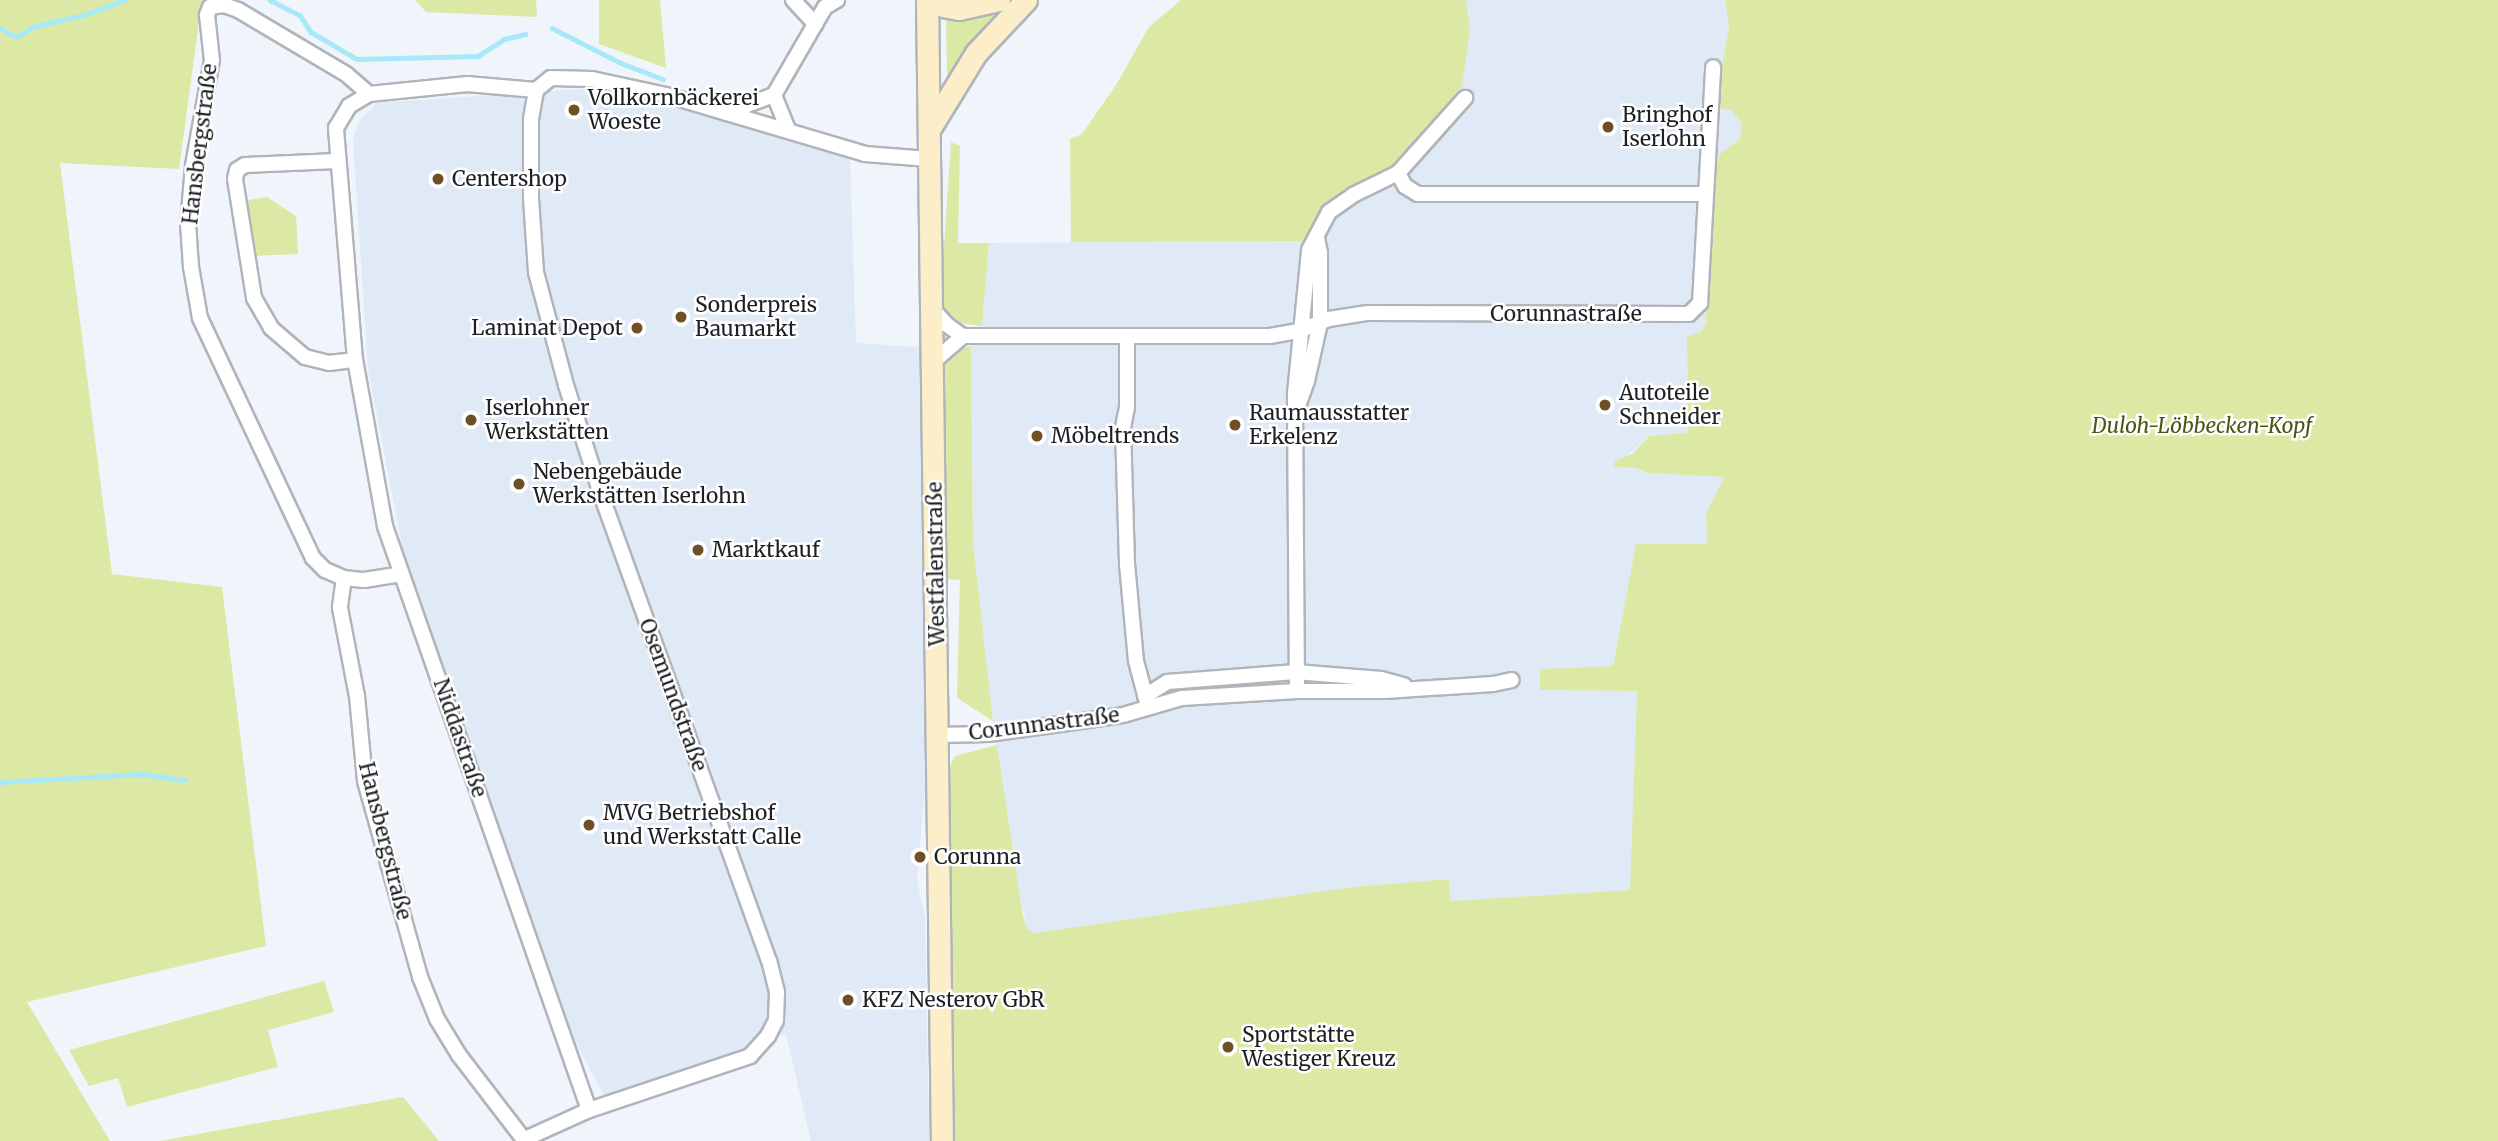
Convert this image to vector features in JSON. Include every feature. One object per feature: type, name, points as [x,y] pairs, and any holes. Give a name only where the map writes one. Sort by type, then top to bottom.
[{"type":"main road","name":"Westfalenstraße","points":[[927,0],[942,1135]]},
{"type":"main road","points":[[934,0],[943,6],[959,9],[999,0]]},
{"type":"main road","points":[[929,130],[976,53],[1026,0]]},
{"type":"street","points":[[793,0],[815,24]]},
{"type":"street","points":[[726,114],[774,94],[825,7],[837,0]]},
{"type":"street","name":"Hansbergstraße","points":[[369,94],[346,74],[238,10],[224,5],[210,7],[207,15],[212,60],[193,166],[188,223],[200,318],[313,558],[325,570],[344,578],[340,608],[357,696],[365,781],[420,977],[437,1019],[458,1055],[525,1140]]},
{"type":"street","name":"Corunnastraße","points":[[963,336],[1270,336],[1368,313],[1689,314],[1700,303],[1713,67]]},
{"type":"street","points":[[369,94],[467,85],[536,90],[551,78],[592,79],[788,130],[865,155],[929,159]]},
{"type":"street","name":"Osemundstraße","points":[[525,1140],[589,1110],[750,1056],[768,1036],[776,1020],[777,992],[769,961],[600,491],[566,385],[536,272],[531,184],[531,119],[536,90]]},
{"type":"street","name":"Niddastraße","points":[[369,94],[349,107],[336,128],[337,161],[355,359],[385,526],[589,1110]]},
{"type":"street","points":[[774,94],[788,130]]},
{"type":"street","points":[[1297,691],[1298,331],[1306,258],[1321,223],[1338,204],[1398,173],[1465,98]]},
{"type":"street","points":[[337,161],[245,164],[237,170],[235,179],[254,298],[271,328],[305,357],[329,363],[355,359]]},
{"type":"street","points":[[1398,173],[1405,186],[1418,194],[1706,194]]},
{"type":"street","points":[[1297,407],[1307,382],[1320,323],[1320,253],[1317,237]]},
{"type":"street","points":[[931,307],[947,325],[963,336],[933,362]]},
{"type":"street","name":"Corunnastraße","points":[[1127,336],[1127,407],[1124,428],[1128,585],[1136,661],[1147,701]]},
{"type":"street","points":[[344,578],[364,580],[402,574]]},
{"type":"street","name":"Corunnastraße","points":[[938,735],[988,734],[1123,715],[1147,701],[1167,682],[1296,672],[1381,679],[1413,687]]},
{"type":"street","name":"Corunnastraße","points":[[1147,701],[1297,691],[1385,691],[1413,687],[1493,684],[1512,680]]},
{"type":"shaded area","points":[[1466,0],[1725,0],[1729,26],[1715,109],[1731,110],[1742,123],[1740,139],[1720,154],[1717,162],[1710,215],[1706,324],[1701,332],[1687,338],[1688,434],[1649,436],[1614,467],[1635,468],[1648,473],[1724,477],[1706,514],[1707,544],[1636,544],[1613,666],[1541,669],[1540,690],[1637,691],[1631,890],[1450,901],[1449,879],[1351,887],[1035,933],[1028,931],[1019,894],[993,722],[973,542],[971,327],[982,326],[989,243],[1310,241],[1455,93],[1470,29]]},
{"type":"shaded area","points":[[579,89],[630,97],[779,134],[850,157],[856,343],[929,348],[929,741],[917,880],[925,917],[929,1141],[811,1141],[786,1034],[604,1096],[573,1037],[403,552],[368,368],[353,140],[359,121],[377,103]]},
{"type":"green space","points":[[0,0],[202,0],[179,169],[60,163],[112,574],[222,587],[266,946],[27,1002],[110,1141],[0,1141]]},
{"type":"green space","points":[[415,0],[536,0],[537,17],[426,12]]},
{"type":"green space","points":[[599,0],[660,0],[666,68],[599,44]]},
{"type":"green space","points":[[1181,0],[1466,0],[1470,29],[1462,86],[1455,93],[1454,102],[1398,167],[1352,191],[1310,241],[1071,242],[1070,139],[1082,134],[1116,85],[1149,27]]},
{"type":"green space","name":"Duloh-Löbbecken-Kopf","points":[[1725,0],[2498,0],[2498,1141],[950,1141],[948,770],[955,756],[997,745],[1023,917],[1028,930],[1035,933],[1351,887],[1449,879],[1450,901],[1630,890],[1637,691],[1540,690],[1540,669],[1613,666],[1636,544],[1707,544],[1706,514],[1724,477],[1648,473],[1635,468],[1614,467],[1615,461],[1632,454],[1649,436],[1688,433],[1687,337],[1701,332],[1706,324],[1710,215],[1717,162],[1720,154],[1740,139],[1742,123],[1731,110],[1715,109],[1729,26]]},
{"type":"green space","points":[[1010,3],[952,74],[947,74],[946,19]]},
{"type":"green space","points":[[951,142],[960,146],[958,243],[989,243],[982,326],[951,322],[940,306]]},
{"type":"green space","points":[[267,197],[296,216],[298,254],[250,256],[243,201]]},
{"type":"green space","points":[[971,346],[973,542],[993,721],[957,698],[960,580],[946,579],[940,370],[952,351]]},
{"type":"green space","points":[[324,981],[334,1012],[268,1030],[278,1067],[127,1107],[118,1078],[89,1086],[69,1050]]},
{"type":"green space","points":[[403,1097],[439,1141],[160,1141]]},
{"type":"waterway","points":[[0,28],[16,37],[35,26],[84,15],[124,0]]},
{"type":"waterway","points":[[270,0],[300,15],[311,32],[357,59],[478,56],[504,39],[525,34]]},
{"type":"waterway","points":[[552,28],[621,63],[663,79]]},
{"type":"waterway","points":[[0,782],[142,774],[185,780]]},
{"type":"place","name":"Vollkornbäckerei Woeste","points":[[574,110]]},
{"type":"place","name":"Bringhof Iserlohn","points":[[1608,127]]},
{"type":"place","name":"Centershop","points":[[438,179]]},
{"type":"place","name":"Sonderpreis Baumarkt","points":[[681,317]]},
{"type":"place","name":"Laminat Depot","points":[[637,328]]},
{"type":"place","name":"Autoteile Schneider","points":[[1605,405]]},
{"type":"place","name":"Iserlohner Werkstätten","points":[[471,420]]},
{"type":"place","name":"Raumausstatter Erkelenz","points":[[1235,425]]},
{"type":"place","name":"Möbeltrends","points":[[1037,436]]},
{"type":"place","name":"Nebengebäude Werkstätten Iserlohn","points":[[519,484]]},
{"type":"place","name":"Marktkauf","points":[[698,550]]},
{"type":"place","name":"MVG Betriebshof und Werkstatt Calle","points":[[589,825]]},
{"type":"place","name":"Corunna","points":[[920,857]]},
{"type":"place","name":"KFZ Nesterov GbR","points":[[848,1000]]},
{"type":"place","name":"Sportstätte Westiger Kreuz","points":[[1228,1047]]}]
